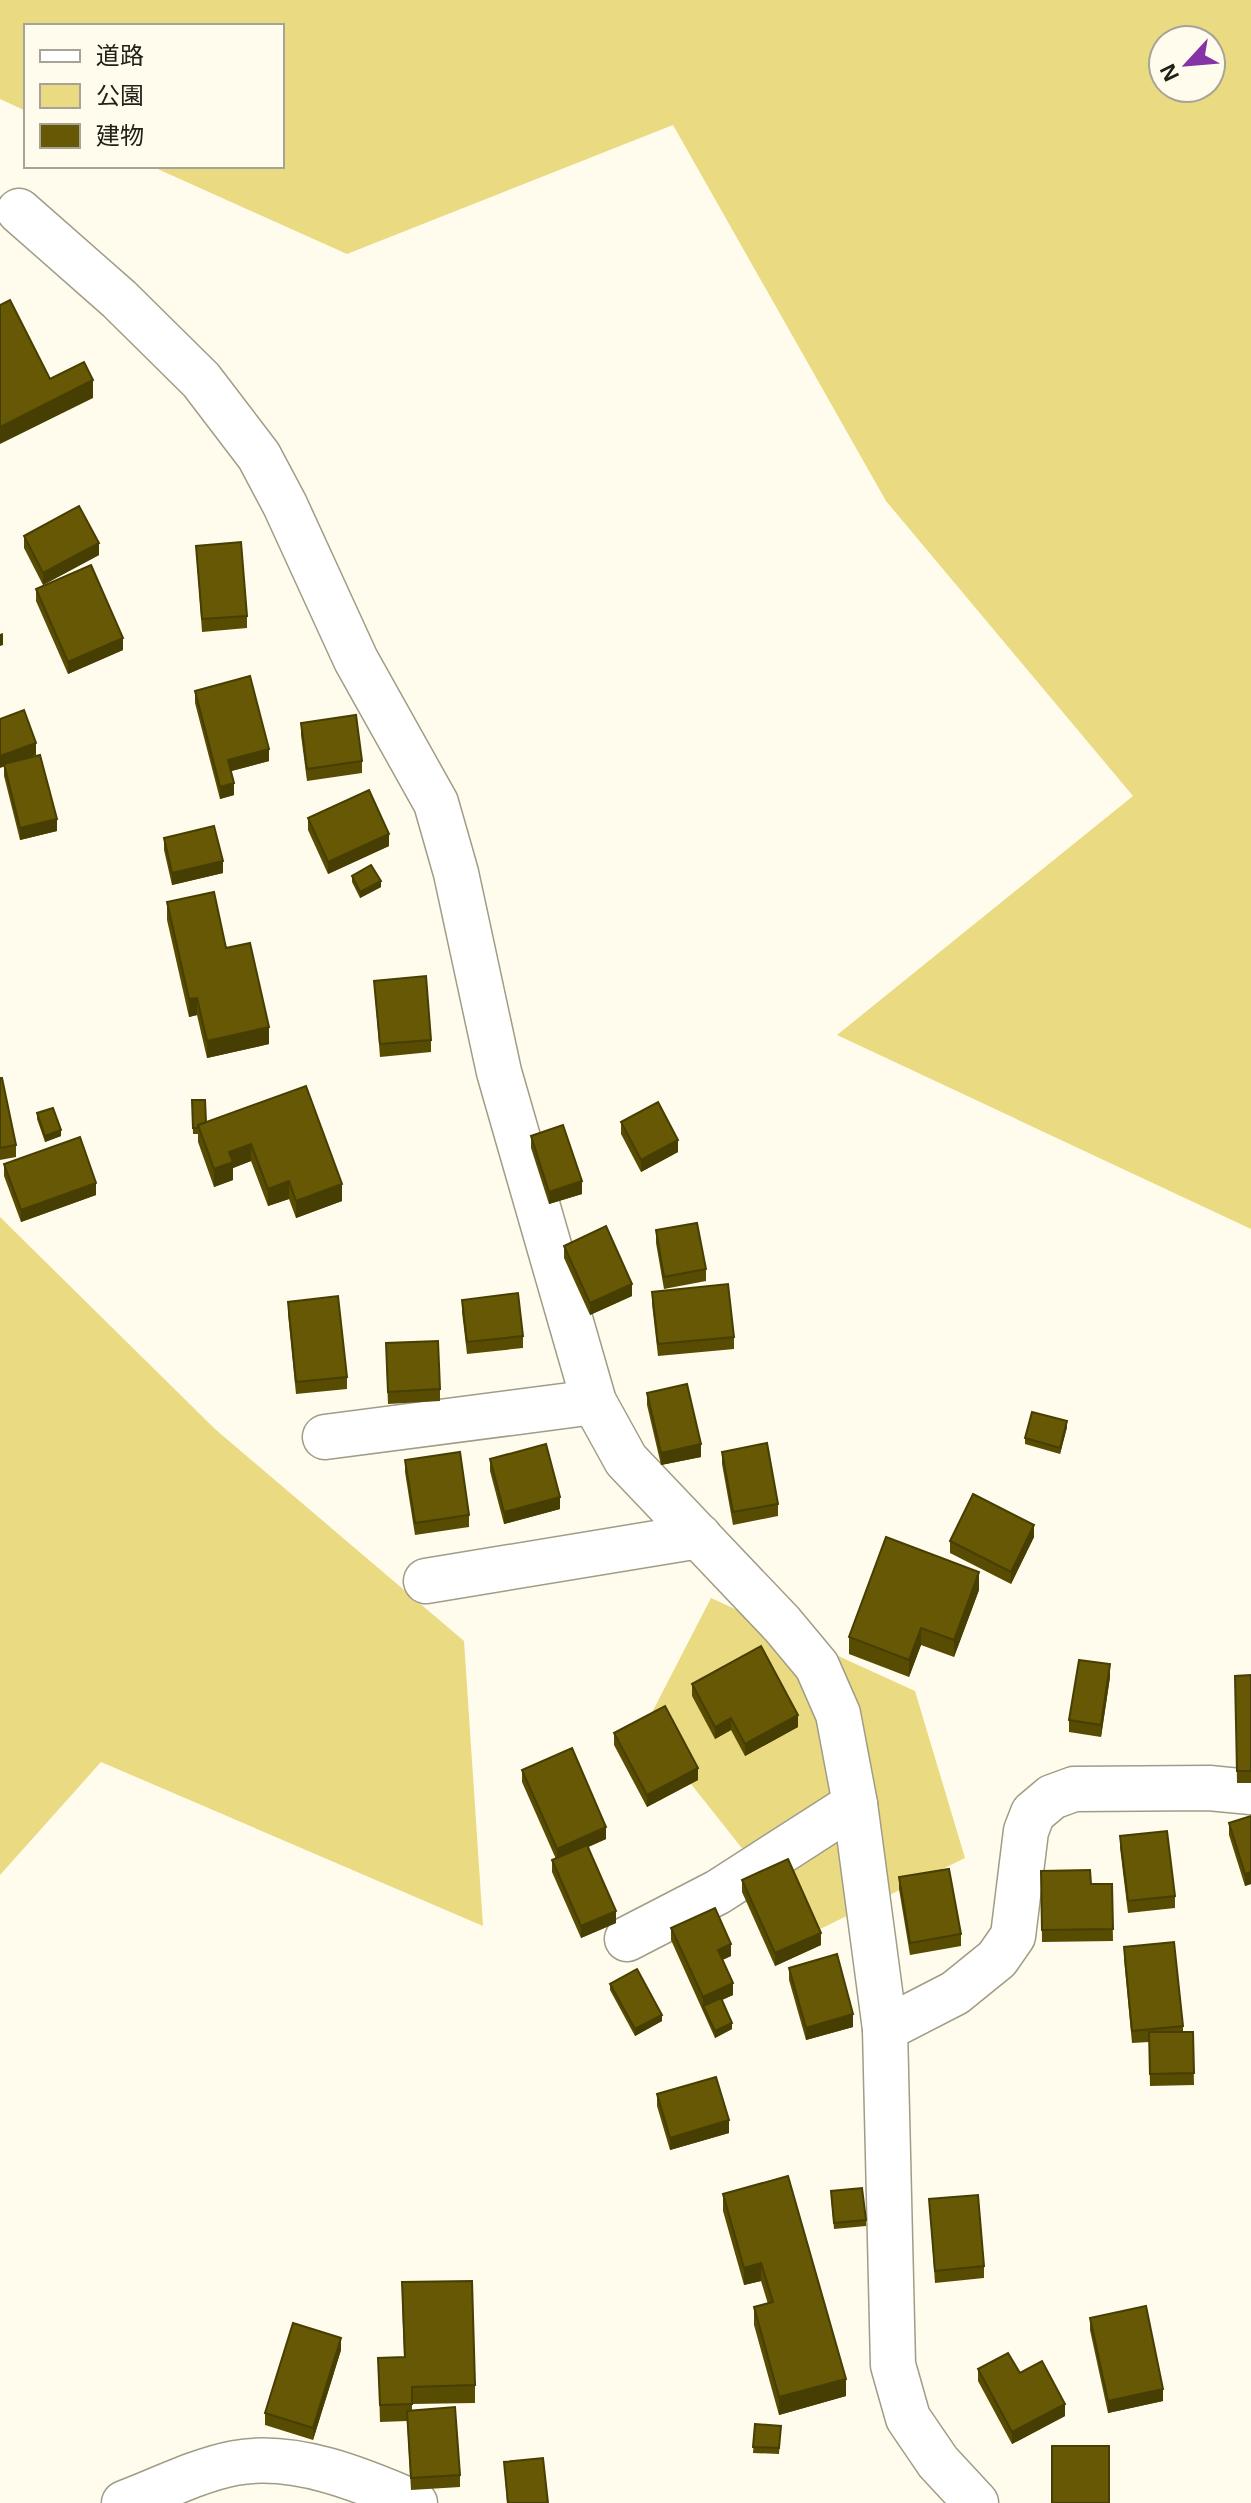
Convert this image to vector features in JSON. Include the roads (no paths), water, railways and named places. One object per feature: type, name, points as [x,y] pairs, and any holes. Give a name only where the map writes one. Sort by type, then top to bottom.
[{"type":"street","points":[[19,211],[119,299],[201,380],[259,456],[285,505],[356,660],[436,803],[456,873],[499,1072],[594,1402],[626,1460],[817,1666],[838,1714],[855,1804],[885,2029],[893,2365],[908,2418],[938,2462],[976,2503]]},
{"type":"street","points":[[325,1437],[594,1402]]},
{"type":"street","points":[[426,1581],[699,1536]]},
{"type":"street","points":[[885,2029],[955,1993],[997,1959],[1013,1936],[1026,1831],[1033,1813],[1052,1797],[1074,1789],[1209,1788],[1251,1792]]},
{"type":"street","points":[[627,1939],[718,1892],[855,1804]]},
{"type":"street","points":[[124,2503],[235,2463],[280,2462],[363,2480],[415,2503]]}]
